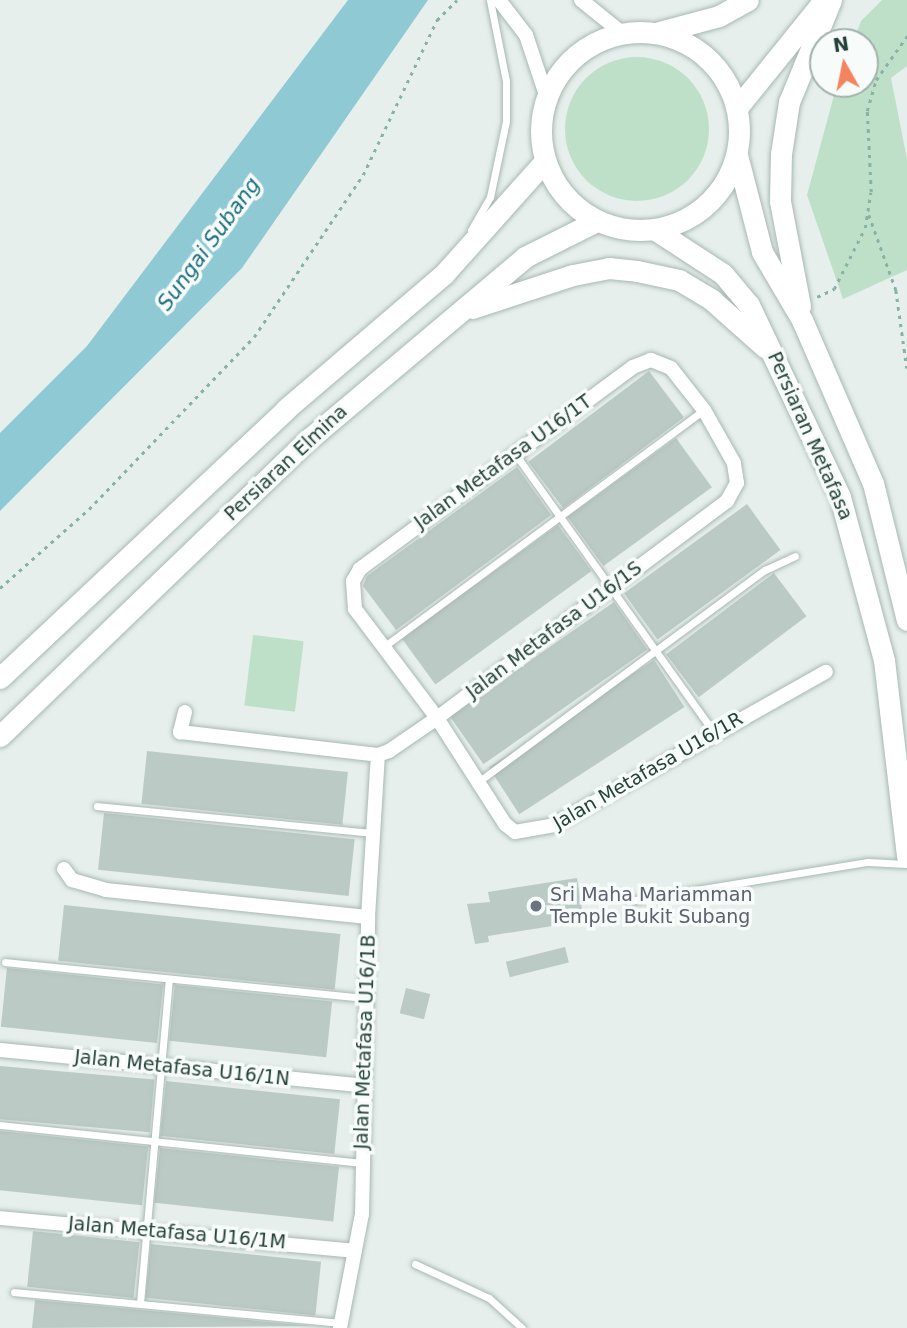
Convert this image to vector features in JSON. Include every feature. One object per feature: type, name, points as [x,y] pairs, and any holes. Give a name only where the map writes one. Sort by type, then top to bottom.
[{"type":"main road","points":[[656,33],[689,44],[710,60],[737,108],[737,153],[710,202],[682,221],[654,229],[597,221],[556,187],[544,162],[539,129],[546,95],[564,66],[581,52],[622,33],[656,33],[719,16],[748,0]]},
{"type":"main road","points":[[737,108],[824,0]]},
{"type":"main road","points":[[803,320],[780,201],[781,153],[789,102],[831,0]]},
{"type":"main road","name":"Persiaran Metafasa","points":[[737,153],[762,252],[803,320],[873,483],[907,620]]},
{"type":"main road","name":"Persiaran Elmina","points":[[0,678],[286,409],[448,270],[544,162]]},
{"type":"main road","name":"Persiaran Elmina","points":[[0,736],[309,439],[525,257],[597,221]]},
{"type":"main road","name":"Persiaran Metafasa","points":[[654,229],[723,274],[749,305],[856,541],[900,739],[907,857]]},
{"type":"main road","points":[[457,314],[573,275],[609,268],[637,271],[680,280],[712,300],[773,354]]},
{"type":"street","points":[[499,0],[526,35],[546,95]]},
{"type":"street","points":[[582,0],[622,33]]},
{"type":"street","name":"Jalan Metafasa U16/1T","points":[[437,718],[355,609],[353,581],[360,569],[633,367],[650,360],[671,368],[704,410],[737,474],[727,501]]},
{"type":"street","name":"Jalan Metafasa U16/1S","points":[[378,755],[437,718],[727,501]]},
{"type":"street","name":"Jalan Metafasa U16/1R","points":[[437,718],[505,824],[515,832],[541,831],[826,672]]},
{"type":"street","points":[[184,712],[180,732],[378,755]]},
{"type":"street","name":"Jalan Metafasa U16/1B","points":[[341,1326],[362,1214],[368,917],[378,755]]},
{"type":"street","points":[[64,869],[72,880],[106,890],[368,917]]},
{"type":"street","name":"Jalan Metafasa U16/1N","points":[[0,1049],[364,1086]]},
{"type":"street","name":"Jalan Metafasa U16/1M","points":[[0,1219],[149,1228],[355,1251]]},
{"type":"lane","points":[[448,270],[490,197],[502,157],[506,82],[490,0]]},
{"type":"lane","points":[[382,648],[562,518],[704,410]]},
{"type":"lane","points":[[515,454],[713,733]]},
{"type":"lane","points":[[478,782],[765,570],[795,556]]},
{"type":"lane","points":[[96,806],[373,833]]},
{"type":"lane","points":[[629,901],[867,862],[907,864]]},
{"type":"lane","points":[[5,962],[366,998]]},
{"type":"lane","points":[[140,1303],[149,1228],[154,1141],[164,1065],[169,980]]},
{"type":"lane","points":[[0,1125],[361,1163]]},
{"type":"lane","points":[[415,1264],[489,1298],[522,1328]]},
{"type":"lane","points":[[14,1292],[341,1326]]},
{"type":"path","points":[[0,588],[89,509],[254,337],[363,175],[437,20],[457,0]]},
{"type":"path","points":[[907,36],[876,80],[867,111],[869,215],[896,290],[907,368]]},
{"type":"path","points":[[811,299],[834,289],[853,259],[869,215]]},
{"type":"green space","points":[[882,0],[907,0],[907,66],[891,78],[907,159],[907,270],[843,299],[807,195],[833,98],[879,98],[879,28],[858,28],[861,21]]},
{"type":"green space","points":[[637,57],[664,63],[688,78],[703,102],[709,129],[703,156],[688,180],[664,195],[637,201],[610,195],[586,180],[571,156],[565,129],[571,102],[586,78],[610,63]]},
{"type":"green space","points":[[253,635],[304,641],[295,712],[244,705]]},
{"type":"water","name":"Sungai Subang","points":[[348,0],[428,0],[242,268],[0,511],[0,433],[87,346]]},
{"type":"building","points":[[649,371],[684,417],[563,508],[528,462]]},
{"type":"building","points":[[676,438],[712,487],[603,566],[568,517]]},
{"type":"building","points":[[517,467],[551,515],[396,630],[363,586],[367,576]]},
{"type":"building","points":[[747,504],[781,550],[658,639],[624,593]]},
{"type":"building","points":[[558,525],[592,571],[435,685],[402,638]]},
{"type":"building","points":[[774,573],[806,616],[699,697],[666,654]]},
{"type":"building","points":[[614,602],[647,650],[483,764],[450,717]]},
{"type":"building","points":[[654,660],[684,707],[519,814],[489,767]]},
{"type":"building","points":[[147,751],[348,772],[342,825],[141,804]]},
{"type":"building","points":[[104,813],[355,839],[349,896],[98,870]]},
{"type":"building","name":"Sri Maha Mariamman Temple Bukit Subang","points":[[577,878],[584,921],[488,936],[489,942],[475,944],[467,904],[490,902],[488,892]]},
{"type":"building","points":[[64,905],[340,934],[335,990],[58,961]]},
{"type":"building","points":[[565,947],[569,963],[510,977],[506,962]]},
{"type":"building","points":[[7,968],[163,984],[157,1043],[1,1027]]},
{"type":"building","points":[[175,985],[332,1002],[326,1057],[169,1041]]},
{"type":"building","points":[[406,988],[430,994],[424,1019],[400,1013]]},
{"type":"building","points":[[0,1066],[154,1080],[150,1132],[0,1119]]},
{"type":"building","points":[[166,1081],[340,1099],[334,1154],[160,1136]]},
{"type":"building","points":[[0,1131],[148,1147],[142,1205],[0,1190]]},
{"type":"building","points":[[160,1148],[339,1167],[333,1222],[154,1203]]},
{"type":"building","points":[[33,1231],[139,1242],[134,1298],[27,1287]]},
{"type":"building","points":[[151,1244],[321,1262],[315,1316],[145,1298]]},
{"type":"building","points":[[35,1300],[311,1326],[32,1328]]},
{"type":"place","name":"Sri Maha Mariamman Temple Bukit Subang","points":[[536,906]]}]
